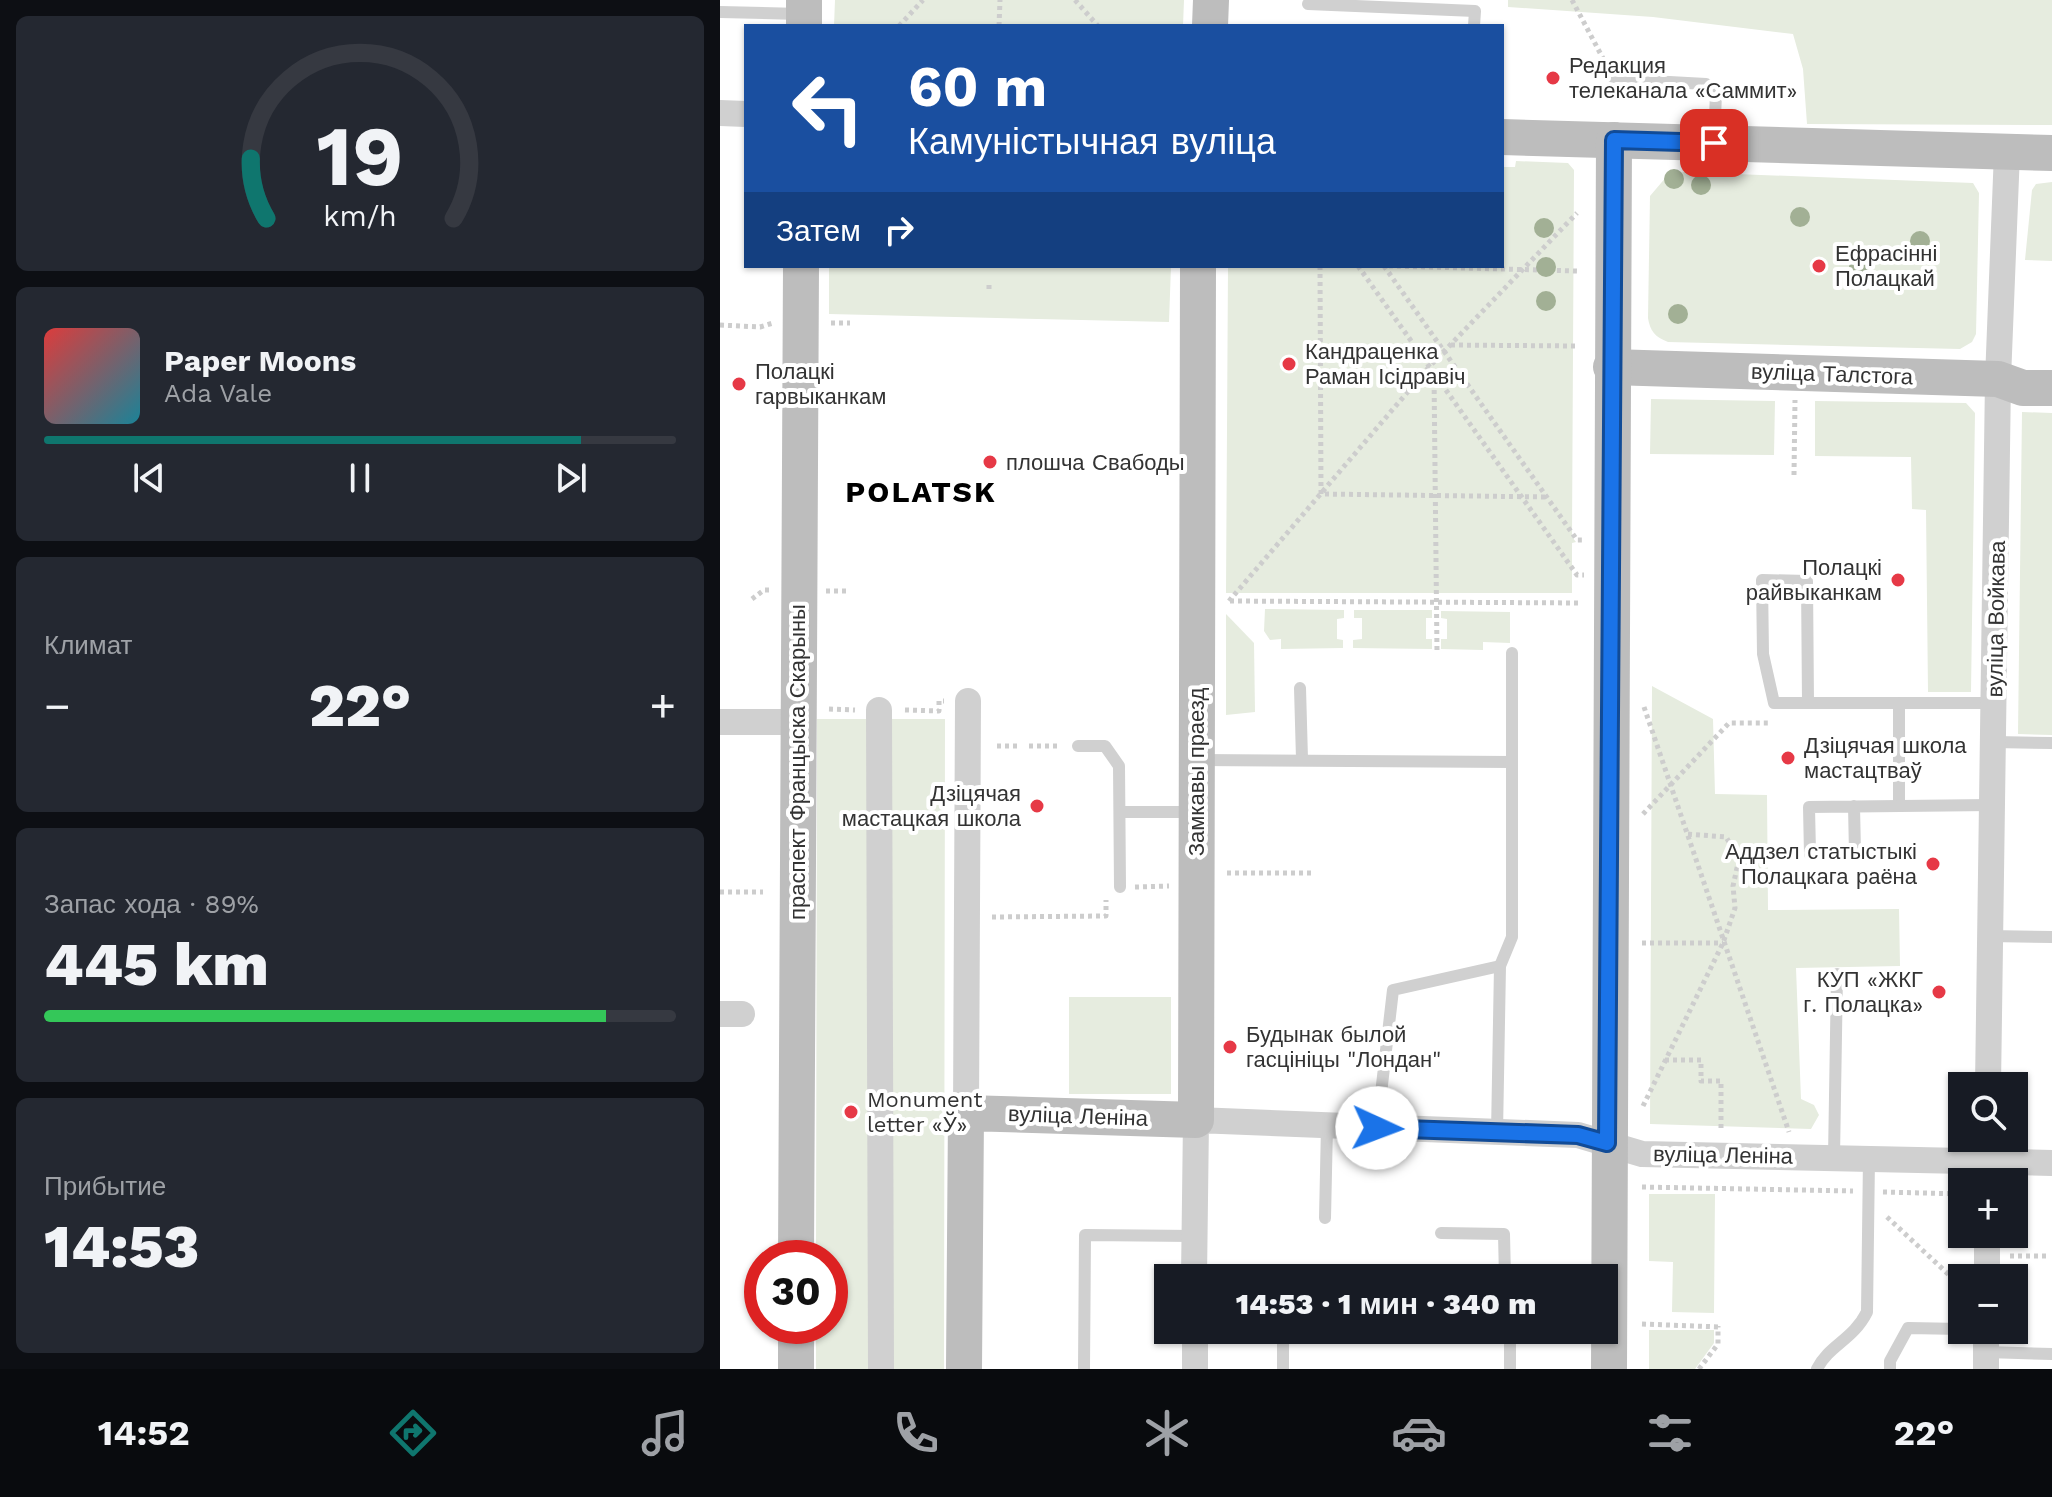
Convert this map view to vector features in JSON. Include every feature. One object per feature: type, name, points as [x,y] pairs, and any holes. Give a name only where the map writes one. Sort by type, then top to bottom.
[{"type":"street","points":[[1210,24],[1211,0]]},
{"type":"street","points":[[720,113],[744,114]]},
{"type":"street","points":[[1504,137],[2052,153]]},
{"type":"street","points":[[1606,1264],[1614,140]]},
{"type":"street","name":"вуліца Войкава","points":[[1988,1072],[1998,379],[2007,152]]},
{"type":"street","name":"праспект Францыска Скарыны","points":[[796,1240],[801,268]]},
{"type":"street","name":"Замкавы праезд","points":[[1194,1264],[1196,1120],[1185,879],[1196,812],[1198,268]]},
{"type":"street","name":"вуліца Талстога","points":[[1611,367],[1998,379],[2023,388],[2052,388]]},
{"type":"street","points":[[964,1369],[968,701]]},
{"type":"street","points":[[879,710],[881,1369]]},
{"type":"street","points":[[720,722],[797,722]]},
{"type":"street","name":"вуліца Леніна","points":[[966,1113],[1578,1135],[1642,1154],[2052,1163]]},
{"type":"street","points":[[796,1344],[796,1369]]},
{"type":"street","points":[[1195,1344],[1195,1369]]},
{"type":"street","points":[[1608,1344],[1609,1369]]},
{"type":"lane","points":[[1308,4],[1475,11],[1474,24]]},
{"type":"lane","points":[[720,12],[804,13]]},
{"type":"lane","points":[[1614,79],[1706,84],[1716,94],[1714,143]]},
{"type":"lane","points":[[1808,703],[1807,581],[1762,580],[1763,654],[1774,703],[1808,703],[1899,703],[1995,703]]},
{"type":"lane","points":[[1497,1133],[1500,966],[1512,937],[1512,653]]},
{"type":"lane","points":[[1300,688],[1302,759]]},
{"type":"lane","points":[[1899,703],[1899,806]]},
{"type":"lane","points":[[1994,742],[2052,743]]},
{"type":"lane","points":[[1078,746],[1105,746],[1119,766],[1120,887]]},
{"type":"lane","points":[[1196,760],[1512,762]]},
{"type":"lane","points":[[1854,806],[1855,853],[1810,854],[1809,807],[1854,806],[1993,805]]},
{"type":"lane","points":[[1120,812],[1196,812]]},
{"type":"lane","points":[[1988,936],[2052,937]]},
{"type":"lane","points":[[1377,1128],[1393,990],[1500,966]]},
{"type":"lane","points":[[1834,1157],[1837,974]]},
{"type":"lane","points":[[1325,1218],[1327,1126]]},
{"type":"lane","points":[[1817,1369],[1822,1358],[1858,1330],[1867,1312],[1869,1158]]},
{"type":"lane","points":[[1441,1233],[1504,1234],[1505,1264]]},
{"type":"lane","points":[[1084,1369],[1085,1235],[1194,1236]]},
{"type":"lane","points":[[1890,1369],[1890,1361],[1908,1328],[1948,1329]]},
{"type":"lane","points":[[1283,1344],[1283,1369]]},
{"type":"lane","points":[[1510,1344],[1510,1369]]},
{"type":"lane","points":[[1986,1350],[2052,1354]]},
{"type":"path","points":[[901,24],[923,0]]},
{"type":"path","points":[[999,24],[1000,0]]},
{"type":"path","points":[[1075,0],[1096,24]]},
{"type":"path","points":[[1572,0],[1614,79]]},
{"type":"path","points":[[1229,601],[1429,367],[1577,213]]},
{"type":"path","points":[[1320,268],[1321,494]]},
{"type":"path","points":[[1359,268],[1577,575]]},
{"type":"path","points":[[1388,268],[1577,540]]},
{"type":"path","points":[[1456,268],[1577,271]]},
{"type":"path","points":[[989,281],[989,289]]},
{"type":"path","points":[[1451,345],[1577,346]]},
{"type":"path","points":[[1434,373],[1437,652]]},
{"type":"path","points":[[1794,475],[1795,395]]},
{"type":"path","points":[[1321,494],[1547,497]]},
{"type":"path","points":[[1220,601],[1581,603]]},
{"type":"path","points":[[1644,706],[1789,1132]]},
{"type":"path","points":[[1643,814],[1729,723],[1775,723]]},
{"type":"path","points":[[997,746],[1018,746]]},
{"type":"path","points":[[1029,746],[1078,746]]},
{"type":"path","points":[[1643,1106],[1723,943],[1735,908],[1733,886],[1739,859],[1726,837],[1687,834]]},
{"type":"path","points":[[966,917],[1106,916],[1106,887],[1185,879],[1315,873]]},
{"type":"path","points":[[720,892],[763,892]]},
{"type":"path","points":[[1642,943],[1723,943]]},
{"type":"path","points":[[1665,1060],[1701,1060],[1701,1081],[1721,1081],[1721,1131]]},
{"type":"path","points":[[1642,1187],[1869,1195],[1948,1194]]},
{"type":"path","points":[[1869,1195],[1948,1273]]},
{"type":"path","points":[[2009,1256],[2049,1256]]},
{"type":"path","points":[[1642,1324],[1719,1326],[1718,1344],[1699,1369]]},
{"type":"shaded area","points":[[835,0],[1184,0],[1183,24],[834,24]]},
{"type":"shaded area","points":[[1508,0],[2052,0],[2052,125],[1807,124],[1803,69],[1793,34],[1653,17],[1508,7]]},
{"type":"shaded area","points":[[1516,161],[1568,163],[1574,170],[1572,537],[1576,542],[1572,543],[1572,593],[1226,593],[1228,268],[1504,268],[1504,167],[1515,167]]},
{"type":"shaded area","points":[[1684,172],[1973,183],[1979,193],[1976,334],[1972,342],[1960,349],[1668,342],[1660,338],[1652,330],[1648,318],[1650,196],[1667,176]]},
{"type":"shaded area","points":[[2052,182],[2052,261],[2025,260],[2032,190],[2036,184]]},
{"type":"shaded area","points":[[829,268],[1171,268],[1169,322],[829,314]]},
{"type":"shaded area","points":[[1651,399],[1775,401],[1774,455],[1650,454]]},
{"type":"shaded area","points":[[1815,401],[1966,403],[1975,413],[1971,692],[1928,692],[1926,510],[1912,509],[1911,457],[1815,456]]},
{"type":"shaded area","points":[[2022,412],[2052,413],[2052,735],[2018,734]]},
{"type":"shaded area","points":[[1265,609],[1344,610],[1344,618],[1337,619],[1337,639],[1343,640],[1343,648],[1281,649],[1281,639],[1270,640],[1264,631]]},
{"type":"shaded area","points":[[1354,610],[1432,610],[1432,618],[1426,618],[1426,639],[1432,639],[1432,649],[1353,648],[1353,640],[1362,639],[1362,618],[1354,618]]},
{"type":"shaded area","points":[[1441,611],[1510,612],[1510,643],[1483,642],[1483,650],[1441,649],[1441,639],[1447,639],[1447,619],[1441,618]]},
{"type":"shaded area","points":[[1226,614],[1254,643],[1255,712],[1226,715]]},
{"type":"shaded area","points":[[1652,686],[1713,719],[1715,794],[1767,795],[1768,910],[1899,909],[1900,966],[1796,968],[1801,1099],[1814,1105],[1819,1115],[1811,1129],[1650,1124]]},
{"type":"shaded area","points":[[817,719],[945,719],[944,1369],[816,1369],[816,1344],[848,1344],[848,1240],[816,1240]]},
{"type":"shaded area","points":[[1069,997],[1171,997],[1171,1094],[1069,1094]]},
{"type":"shaded area","points":[[1649,1194],[1715,1194],[1714,1313],[1672,1312],[1673,1262],[1649,1261]]},
{"type":"shaded area","points":[[1649,1330],[1714,1330],[1714,1343],[1695,1369],[1649,1369]]},
{"type":"place","name":"Редакция телеканала «Саммит»","points":[[1553,78]]},
{"type":"place","name":"Ефрасінні Полацкай","points":[[1819,266]]},
{"type":"place","name":"Кандраценка Раман Ісідравіч","points":[[1289,364]]},
{"type":"place","name":"Полацкі гарвыканкам","points":[[739,384]]},
{"type":"place","name":"плошча Свабоды","points":[[990,462]]},
{"type":"place","name":"Полацкі райвыканкам","points":[[1898,580]]},
{"type":"place","name":"Дзіцячая школа мастацтваў","points":[[1788,758]]},
{"type":"place","name":"Дзіцячая мастацкая школа","points":[[1037,806]]},
{"type":"place","name":"Аддзел статыстыкі Полацкага раёна","points":[[1933,864]]},
{"type":"place","name":"КУП «ЖКГ г. Полацка»","points":[[1939,992]]},
{"type":"place","name":"Будынак былой гасцініцы \"Лондан\"","points":[[1230,1047]]},
{"type":"place","name":"Monument letter «Ў»","points":[[851,1112]]},
{"type":"district","name":"POLATSK","points":[[921,491]]},
{"type":"route","points":[[1377,1128],[1578,1135],[1607,1143],[1614,140],[1714,143]]}]
